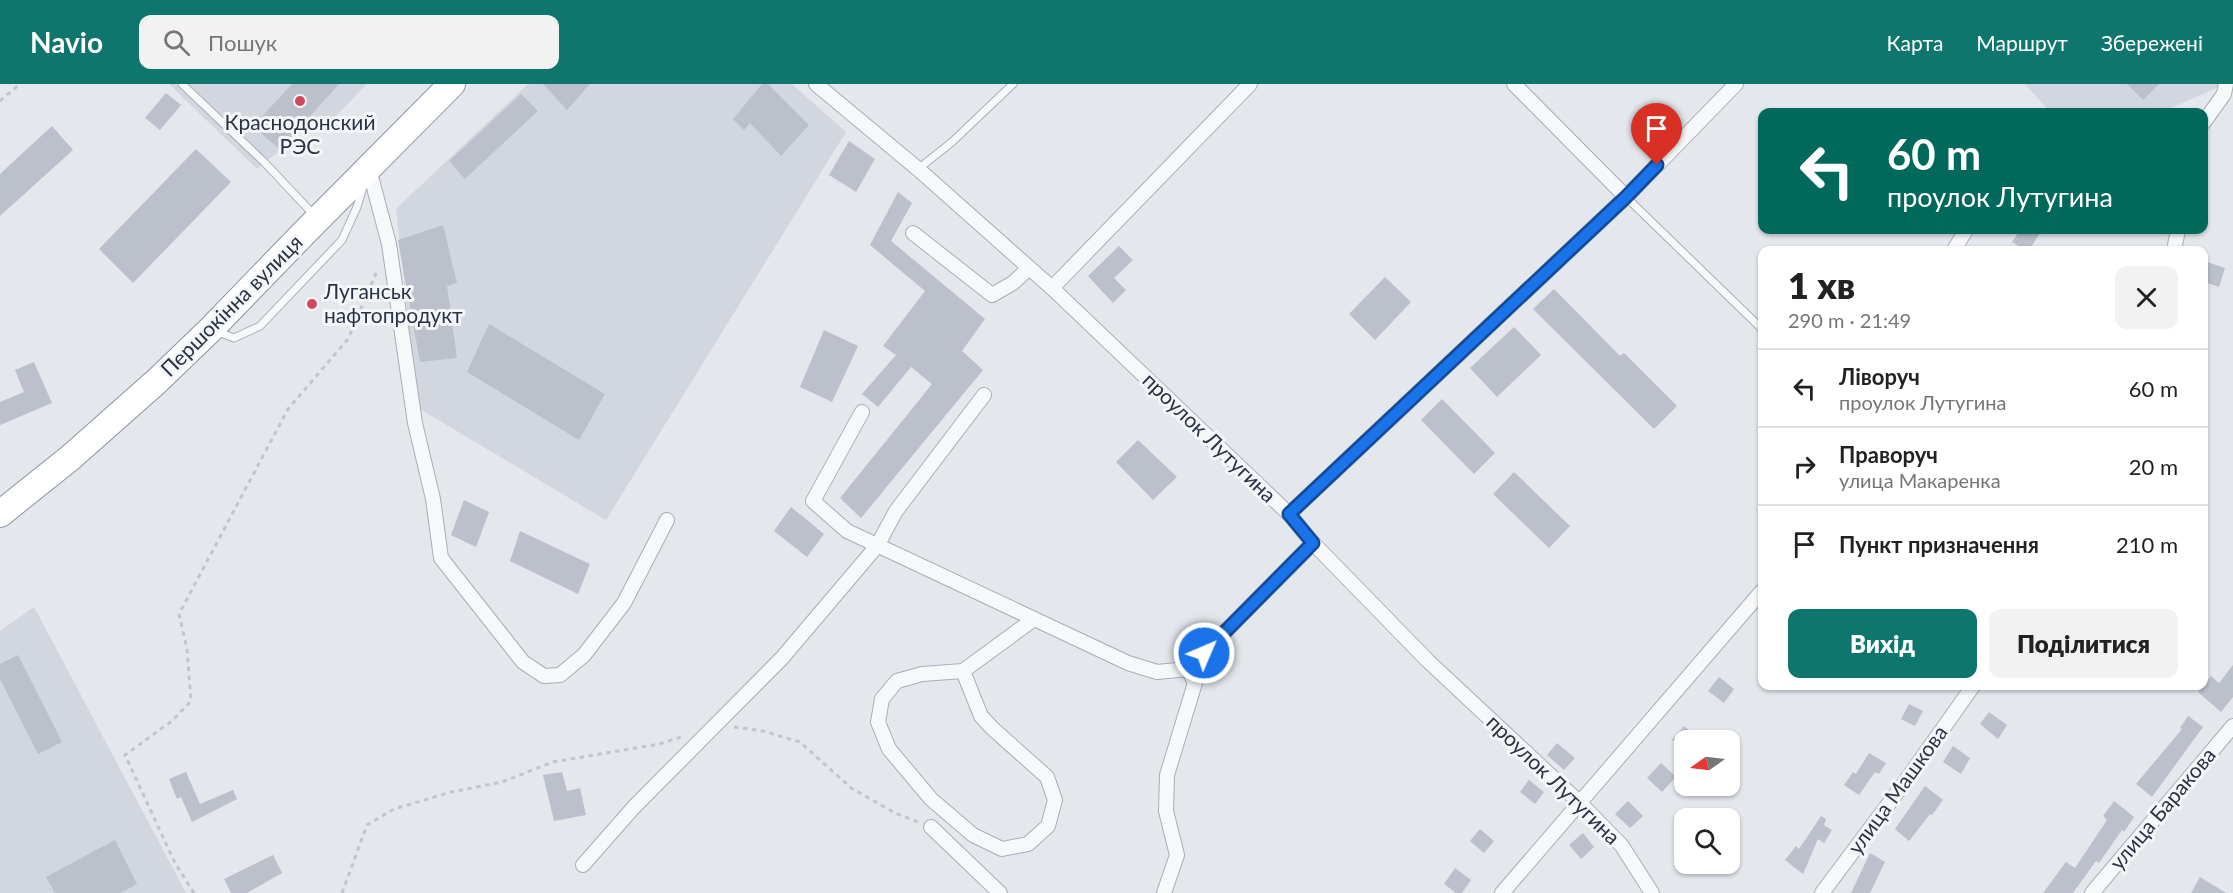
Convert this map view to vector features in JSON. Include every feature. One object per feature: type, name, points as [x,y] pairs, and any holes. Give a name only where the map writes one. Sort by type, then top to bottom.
[{"type":"highway","name":"Першокінна вулиця","points":[[0,514],[70,458],[157,381],[453,84]]},
{"type":"street","name":"проулок Лутугина","points":[[816,84],[918,169],[1052,288],[1289,514],[1313,543],[1428,661],[1580,803],[1622,846],[1652,893]]},
{"type":"street","points":[[1052,288],[1250,84]]},
{"type":"street","points":[[1514,84],[1626,197]]},
{"type":"street","points":[[1289,514],[1626,197],[1736,84]]},
{"type":"street","points":[[2208,117],[2228,92]]},
{"type":"street","points":[[369,169],[389,244],[415,423],[433,499],[441,558],[523,662],[544,676],[560,675],[584,655],[624,603],[667,520]]},
{"type":"street","points":[[913,233],[992,295],[1013,283],[1029,268]]},
{"type":"street","points":[[584,866],[634,807],[782,658],[877,546],[896,511],[984,395]]},
{"type":"street","points":[[862,412],[813,501],[847,531],[1128,663],[1157,672],[1188,669],[1313,543]]},
{"type":"street","points":[[1502,893],[1758,596]]},
{"type":"street","points":[[963,671],[981,716],[1047,777],[1055,800],[1048,826],[1028,844],[1002,849],[973,835],[931,799],[889,749],[878,722],[882,699],[897,681],[922,674],[963,671],[1034,619]]},
{"type":"street","points":[[1164,893],[1177,855],[1166,811],[1167,775],[1195,683],[1188,669]]},
{"type":"street","name":"улица Машкова","points":[[1822,893],[1970,690]]},
{"type":"street","name":"улица Баракова","points":[[2092,893],[2233,726]]},
{"type":"street","points":[[931,827],[1000,893]]},
{"type":"lane","points":[[182,84],[265,163],[318,219]]},
{"type":"lane","points":[[918,169],[952,142],[1013,84]]},
{"type":"lane","points":[[211,329],[234,338],[260,326],[342,240],[357,207],[369,169]]},
{"type":"lane","points":[[1626,197],[1758,325]]},
{"type":"path","points":[[0,101],[20,84]]},
{"type":"path","points":[[194,893],[176,863],[125,755],[172,721],[191,701],[187,649],[179,614],[288,409],[348,339],[389,244]]},
{"type":"path","points":[[342,893],[367,825],[394,809],[451,792],[501,782],[553,762],[659,744],[715,725],[763,730],[800,742],[851,788],[895,813],[931,827]]},
{"type":"shaded area","name":"Краснодонский РЭС","points":[[169,84],[367,84],[320,132],[306,118],[280,150],[257,169]]},
{"type":"shaded area","points":[[528,84],[792,84],[846,132],[606,520],[418,408],[396,209]]},
{"type":"shaded area","points":[[2025,84],[2225,84],[2171,108],[2046,108]]},
{"type":"shaded area","points":[[34,607],[186,893],[0,893],[0,631]]},
{"type":"building","name":"Краснодонский РЭС","points":[[292,84],[339,84],[280,150],[253,126]]},
{"type":"building","points":[[543,84],[590,84],[567,110]]},
{"type":"building","points":[[762,84],[768,84],[809,125],[781,156],[750,123],[744,130],[733,119]]},
{"type":"building","points":[[2127,84],[2159,84],[2143,100]]},
{"type":"building","points":[[166,93],[181,105],[160,130],[145,118]]},
{"type":"building","points":[[521,94],[538,111],[465,179],[449,161]]},
{"type":"building","points":[[52,126],[73,150],[0,216],[0,174]]},
{"type":"building","points":[[849,141],[875,159],[856,192],[829,175]]},
{"type":"building","points":[[196,149],[231,182],[133,283],[99,249]]},
{"type":"building","points":[[898,192],[912,203],[891,241],[985,319],[962,351],[983,370],[861,518],[840,498],[932,384],[911,367],[878,407],[862,394],[896,355],[883,346],[925,291],[870,245]]},
{"type":"building","points":[[443,225],[457,283],[447,286],[457,358],[420,362],[398,240]]},
{"type":"building","points":[[2017,234],[2039,234],[2032,246],[2018,246],[2012,242]]},
{"type":"building","points":[[1119,246],[1133,260],[1114,278],[1126,290],[1113,303],[1088,276]]},
{"type":"building","points":[[2208,262],[2225,268],[2219,287],[2208,283]]},
{"type":"building","points":[[1385,277],[1411,302],[1375,340],[1349,314]]},
{"type":"building","points":[[1554,289],[1620,356],[1624,353],[1677,406],[1654,429],[1533,309]]},
{"type":"building","points":[[489,324],[605,394],[579,440],[467,372]]},
{"type":"building","points":[[1514,327],[1541,355],[1497,397],[1470,368]]},
{"type":"building","points":[[824,330],[858,346],[832,402],[800,387]]},
{"type":"building","points":[[34,362],[52,403],[0,425],[0,402],[24,392],[15,370]]},
{"type":"building","points":[[1442,399],[1495,453],[1474,474],[1421,420]]},
{"type":"building","points":[[1138,440],[1177,477],[1153,500],[1116,462]]},
{"type":"building","points":[[1514,472],[1570,526],[1549,548],[1493,494]]},
{"type":"building","points":[[464,500],[489,512],[476,547],[451,535]]},
{"type":"building","points":[[791,507],[824,534],[807,557],[774,531]]},
{"type":"building","points":[[520,531],[590,564],[578,594],[510,561]]},
{"type":"building","points":[[18,655],[62,742],[38,754],[0,679],[0,664]]},
{"type":"building","points":[[2233,665],[2233,697],[2221,712],[2198,692],[2208,690],[2208,680],[2211,676],[2219,683]]},
{"type":"building","points":[[1719,677],[1734,689],[1724,703],[1708,691]]},
{"type":"building","points":[[1909,704],[1923,711],[1915,726],[1901,719]]},
{"type":"building","points":[[1989,712],[2007,725],[1998,739],[1980,724]]},
{"type":"building","points":[[2188,716],[2203,727],[2152,797],[2136,784],[2182,729],[2180,728]]},
{"type":"building","points":[[1557,743],[1575,758],[1564,770],[1547,755]]},
{"type":"building","points":[[1953,746],[1970,758],[1961,774],[1943,762]]},
{"type":"building","points":[[1869,753],[1886,763],[1879,774],[1875,772],[1859,795],[1844,785],[1853,772],[1856,774]]},
{"type":"building","points":[[1661,763],[1674,775],[1674,779],[1662,792],[1647,778]]},
{"type":"building","points":[[186,772],[200,804],[233,790],[237,799],[192,822],[181,797],[177,799],[169,779]]},
{"type":"building","points":[[562,772],[567,791],[580,788],[586,815],[554,821],[543,775]]},
{"type":"building","points":[[1529,780],[1544,792],[1535,804],[1520,792]]},
{"type":"building","points":[[1925,786],[1943,800],[1909,841],[1895,829]]},
{"type":"building","points":[[1628,801],[1643,816],[1630,828],[1615,814]]},
{"type":"building","points":[[2114,801],[2134,817],[2124,832],[2122,830],[2099,863],[2096,861],[2073,893],[2043,893],[2066,862],[2075,868],[2107,820],[2103,816]]},
{"type":"building","points":[[1821,816],[1826,819],[1824,825],[1832,830],[1824,843],[1818,839],[1803,874],[1785,860],[1796,846],[1799,849]]},
{"type":"building","points":[[1480,829],[1494,841],[1484,853],[1470,841]]},
{"type":"building","points":[[1583,833],[1594,847],[1581,859],[1569,845]]},
{"type":"building","points":[[115,840],[137,884],[120,893],[55,893],[46,877]]},
{"type":"building","points":[[1870,853],[1885,862],[1870,893],[1851,893]]},
{"type":"building","points":[[273,855],[282,873],[247,893],[231,893],[224,879]]},
{"type":"building","points":[[1455,868],[1471,880],[1462,893],[1456,893],[1444,884]]},
{"type":"building","points":[[2200,877],[2226,893],[2191,893]]},
{"type":"place","name":"Краснодонский РЭС","points":[[300,101]]},
{"type":"place","name":"Луганськ нафтопродукт","points":[[312,304]]},
{"type":"route","points":[[1204,653],[1313,543],[1289,514],[1626,197],[1657,165]]}]
